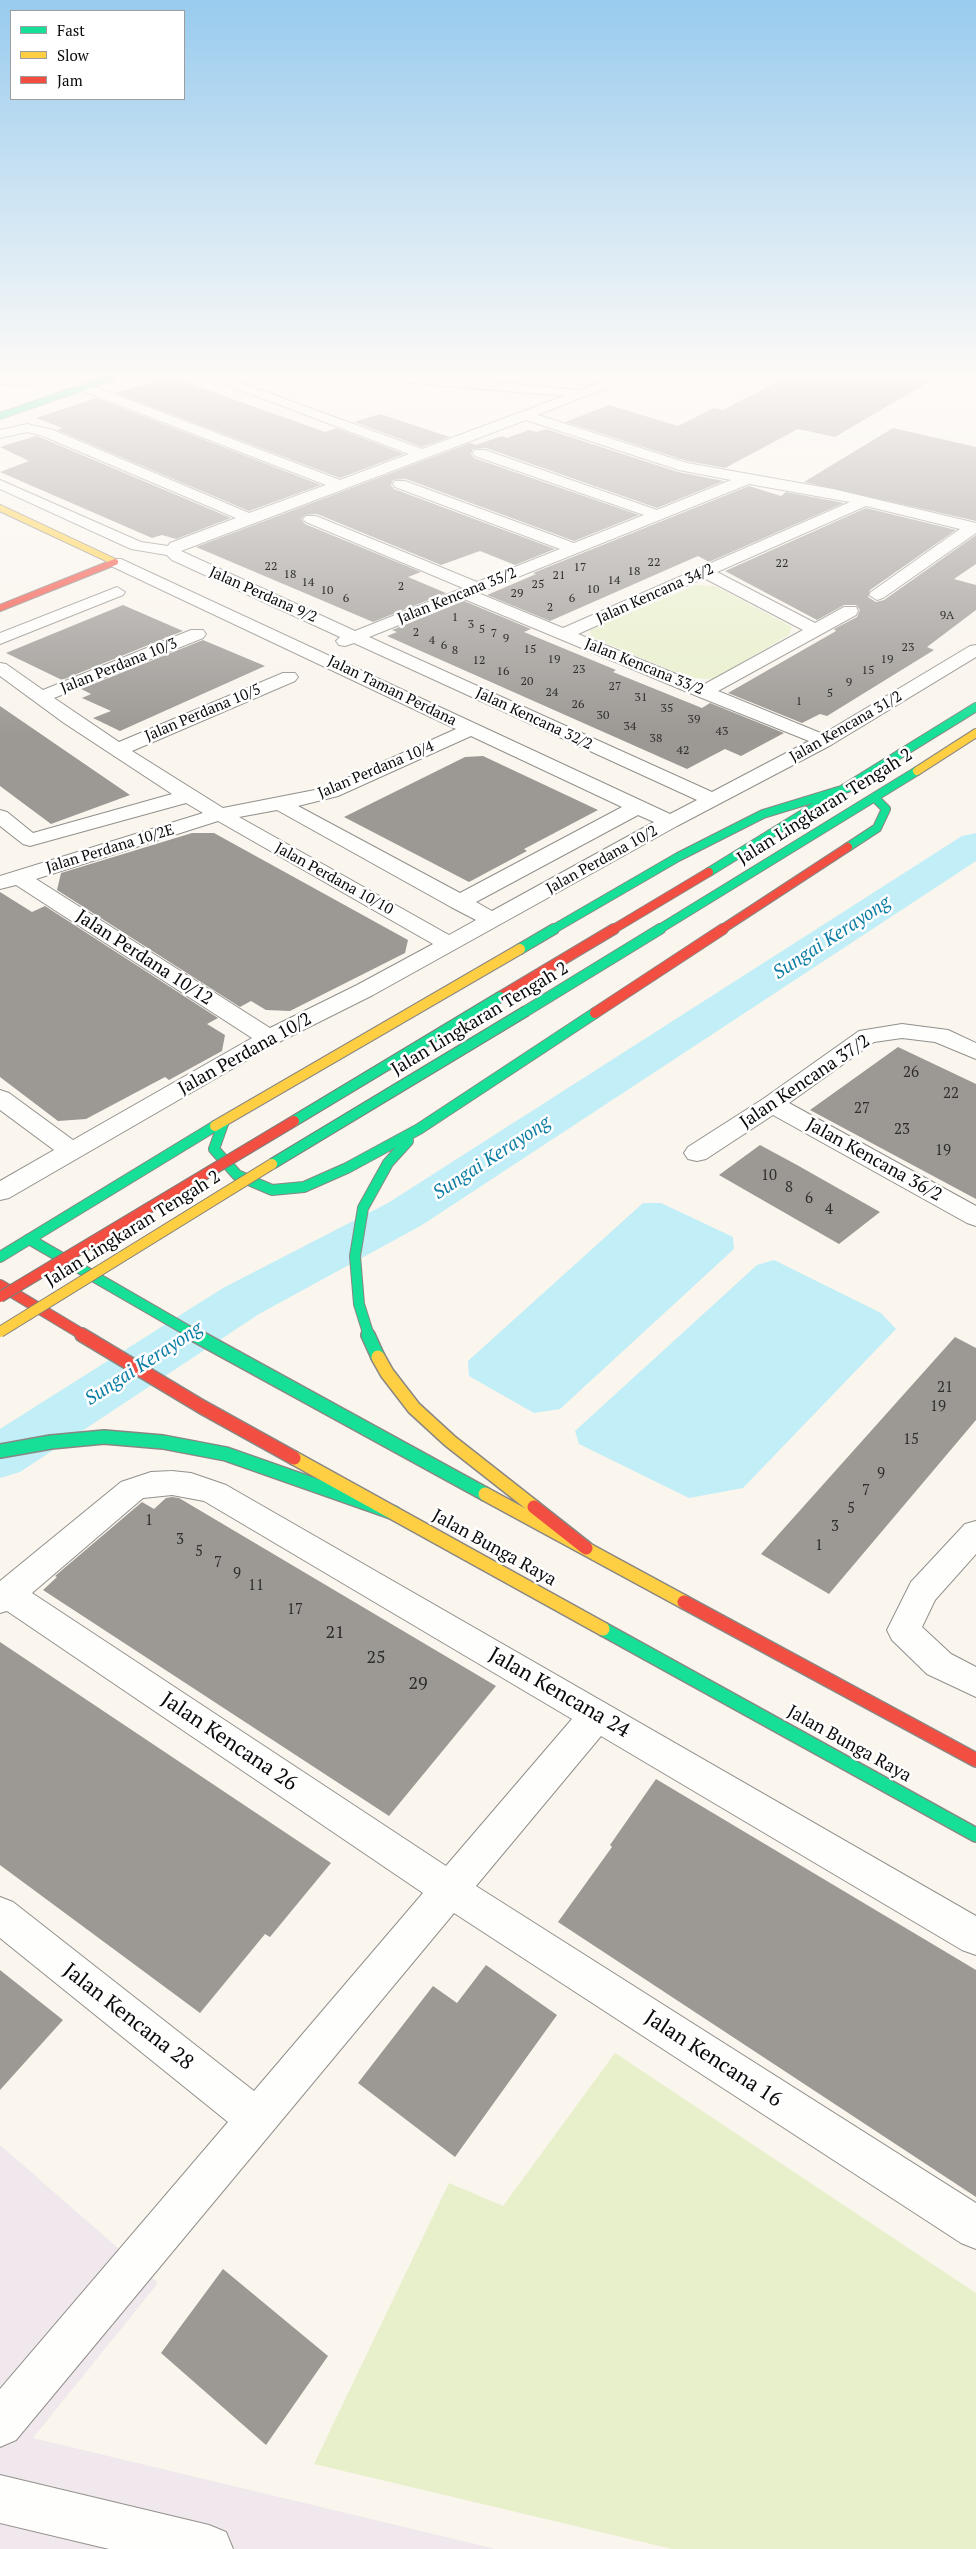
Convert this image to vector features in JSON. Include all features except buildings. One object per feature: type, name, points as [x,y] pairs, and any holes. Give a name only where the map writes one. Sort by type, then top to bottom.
[{"type":"main road","points":[[0,508],[114,562]]},
{"type":"main road","points":[[0,608],[114,562]]},
{"type":"main road","name":"Jalan Lingkaran Tengah 2","points":[[0,1296],[848,788],[976,708]]},
{"type":"main road","name":"Jalan Lingkaran Tengah 2","points":[[0,1332],[168,1227],[875,798],[976,733]]},
{"type":"main road","points":[[0,1257],[224,1120],[678,857],[763,814],[848,788]]},
{"type":"main road","points":[[224,1120],[214,1149],[237,1175],[272,1190],[304,1187],[347,1168],[420,1129],[877,828],[886,809],[875,798]]},
{"type":"main road","points":[[420,1129],[388,1163],[363,1208],[355,1256],[359,1304],[370,1341],[387,1373],[414,1408],[450,1441],[586,1548]]},
{"type":"main road","points":[[29,1239],[251,1367],[976,1760]]},
{"type":"main road","name":"Jalan Bunga Raya","points":[[0,1285],[202,1407],[976,1835]]},
{"type":"main road","points":[[0,1451],[51,1442],[104,1437],[163,1442],[226,1454],[289,1474],[394,1513]]},
{"type":"street","points":[[26,496],[137,546],[172,551],[176,546],[309,496]]},
{"type":"street","points":[[196,496],[250,519]]},
{"type":"street","points":[[432,496],[574,549]]},
{"type":"street","points":[[603,496],[658,515]]},
{"type":"street","name":"Jalan Kencana 35/2","points":[[313,654],[705,496]]},
{"type":"street","points":[[845,496],[974,528]]},
{"type":"street","name":"Jalan Kencana 34/2","points":[[563,634],[866,500]]},
{"type":"street","name":"Jalan Kencana 33/2","points":[[311,519],[563,634],[824,741]]},
{"type":"street","points":[[876,595],[974,528]]},
{"type":"street","name":"Jalan Perdana 9/2","points":[[172,551],[178,557],[356,636]]},
{"type":"street","name":"Jalan Taman Perdana","points":[[114,562],[670,822]]},
{"type":"street","points":[[706,572],[814,630]]},
{"type":"street","points":[[0,639],[117,592]]},
{"type":"street","points":[[703,692],[850,611]]},
{"type":"street","name":"Jalan Perdana 10/3","points":[[42,697],[197,634]]},
{"type":"street","name":"Jalan Kencana 32/2","points":[[356,636],[713,800]]},
{"type":"street","name":"Jalan Kencana 31/2","points":[[713,800],[824,741],[976,650]]},
{"type":"street","points":[[0,668],[117,750],[188,796],[220,814]]},
{"type":"street","name":"Jalan Perdana 10/5","points":[[117,750],[289,677]]},
{"type":"street","name":"Jalan Perdana 10/4","points":[[220,814],[280,804],[331,792],[471,729]]},
{"type":"street","points":[[0,816],[30,840],[188,796]]},
{"type":"street","name":"Jalan Perdana 10/2","points":[[5,1181],[70,1150],[269,1038],[365,990],[713,800]]},
{"type":"street","points":[[280,804],[493,920]]},
{"type":"street","points":[[459,902],[636,807]]},
{"type":"street","name":"Jalan Perdana 10/2E","points":[[10,880],[220,814]]},
{"type":"street","name":"Jalan Perdana 10/10","points":[[220,814],[449,944]]},
{"type":"street","name":"Jalan Perdana 10/12","points":[[10,880],[269,1038]]},
{"type":"street","name":"Jalan Kencana 37/2","points":[[697,1153],[772,1104],[867,1036],[902,1031],[940,1035],[976,1052]]},
{"type":"street","points":[[0,1098],[70,1150]]},
{"type":"street","name":"Jalan Kencana 36/2","points":[[772,1104],[976,1217]]},
{"type":"street","name":"Jalan Kencana 24","points":[[4,1597],[132,1490],[152,1484],[172,1483],[191,1485],[215,1493],[976,1936]]},
{"type":"street","points":[[976,1533],[923,1591],[904,1630],[939,1664],[976,1683]]},
{"type":"street","name":"Jalan Kencana 26","points":[[4,1597],[450,1890]]},
{"type":"street","points":[[0,2424],[597,1715]]},
{"type":"street","name":"Jalan Kencana 16","points":[[450,1890],[976,2228]]},
{"type":"street","name":"Jalan Kencana 28","points":[[0,1915],[257,2119]]},
{"type":"street","points":[[0,2498],[209,2549]]},
{"type":"shaded area","points":[[0,2145],[158,2283],[33,2438],[496,2549],[0,2549]]},
{"type":"green space","points":[[696,585],[715,586],[792,627],[789,635],[713,679],[690,678],[591,637],[590,630]]},
{"type":"green space","points":[[615,2053],[976,2293],[976,2549],[672,2549],[314,2464],[449,2183],[503,2206]]},
{"type":"water","points":[[643,1203],[661,1203],[733,1237],[734,1249],[560,1409],[534,1413],[469,1376],[468,1361]]},
{"type":"water","points":[[774,1260],[881,1313],[896,1329],[743,1488],[689,1498],[579,1444],[575,1431],[757,1265]]},
{"type":"waterway","name":"Sungai Kerayong","points":[[0,1457],[241,1301],[405,1214],[976,844]]},
{"type":"traffic: fast","points":[[709,872],[848,788],[976,707]]},
{"type":"traffic: fast","points":[[526,1011],[917,771]]},
{"type":"traffic: fast","points":[[520,949],[678,857],[763,814],[848,788]]},
{"type":"traffic: fast","points":[[848,847],[877,828],[886,809],[875,798]]},
{"type":"traffic: fast","points":[[294,1121],[500,997]]},
{"type":"traffic: fast","points":[[272,1164],[526,1011]]},
{"type":"traffic: fast","points":[[224,1121],[214,1149],[237,1175],[272,1190],[304,1187],[347,1168],[419,1129],[595,1013]]},
{"type":"traffic: fast","points":[[0,1257],[215,1126]]},
{"type":"traffic: fast","points":[[378,1357],[370,1341],[359,1304],[355,1256],[363,1208],[388,1163],[408,1141]]},
{"type":"traffic: fast","points":[[29,1239],[251,1367],[485,1494]]},
{"type":"traffic: fast","points":[[0,1451],[51,1442],[104,1437],[163,1442],[226,1454],[394,1513]]},
{"type":"traffic: fast","points":[[603,1629],[976,1835]]},
{"type":"traffic: slow","points":[[0,508],[115,562]]},
{"type":"traffic: slow","points":[[917,771],[976,733]]},
{"type":"traffic: slow","points":[[215,1126],[520,949]]},
{"type":"traffic: slow","points":[[0,1332],[272,1164]]},
{"type":"traffic: slow","points":[[378,1357],[387,1373],[414,1408],[450,1441],[534,1507]]},
{"type":"traffic: slow","points":[[294,1458],[603,1629]]},
{"type":"traffic: slow","points":[[485,1494],[684,1602]]},
{"type":"traffic: jam","points":[[0,608],[115,562]]},
{"type":"traffic: jam","points":[[595,1013],[848,847]]},
{"type":"traffic: jam","points":[[500,997],[709,872]]},
{"type":"traffic: jam","points":[[0,1297],[294,1121]]},
{"type":"traffic: jam","points":[[0,1285],[202,1407],[294,1458]]},
{"type":"traffic: jam","points":[[534,1507],[586,1548]]},
{"type":"traffic: jam","points":[[684,1602],[976,1760]]}]
